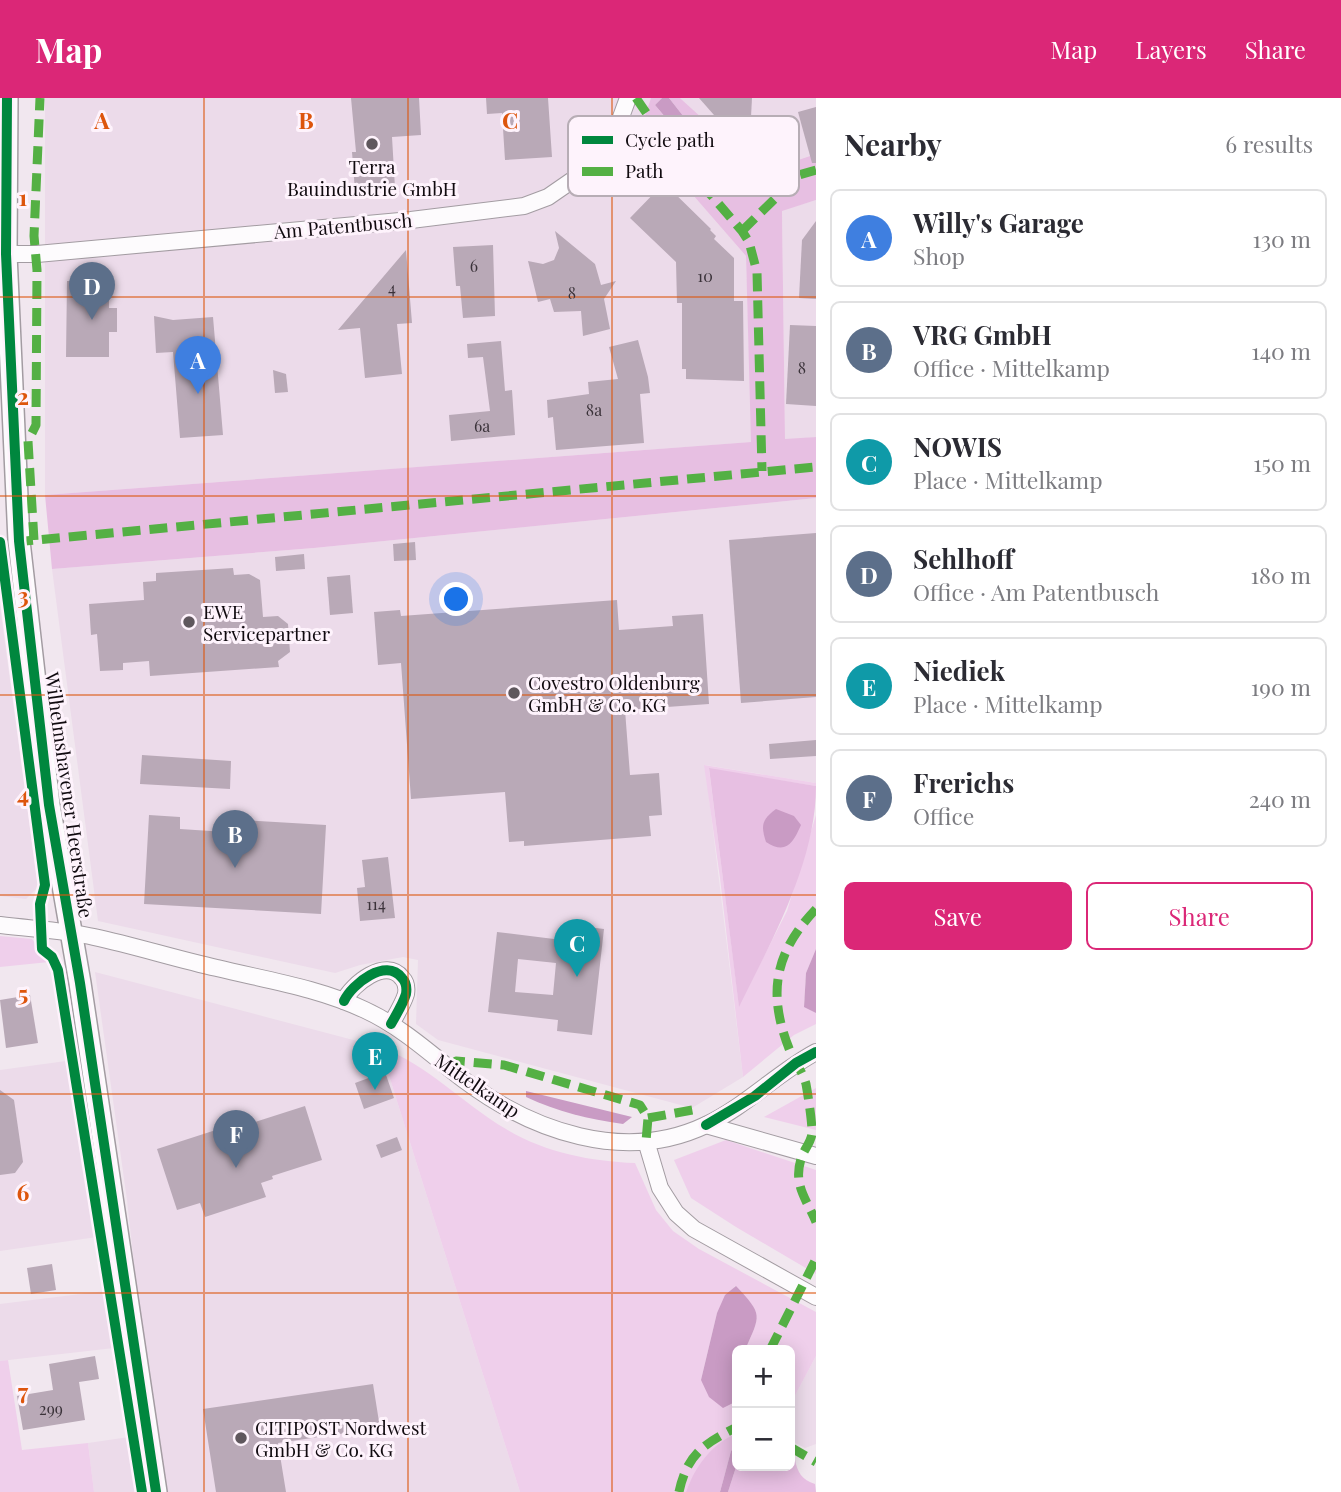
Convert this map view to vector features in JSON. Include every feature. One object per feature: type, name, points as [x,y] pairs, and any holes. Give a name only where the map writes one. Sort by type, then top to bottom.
[{"type":"street","name":"Wilhelmshavener Heerstraße","points":[[7,98],[6,254],[19,541],[50,805],[156,1492]]},
{"type":"street","name":"Am Patentbusch","points":[[621,116],[628,98]]},
{"type":"street","name":"Am Patentbusch","points":[[6,254],[37,254],[411,220],[524,206],[548,197],[568,183]]},
{"type":"street","name":"Mittelkamp","points":[[0,925],[92,936],[344,1001],[391,1024],[467,1082],[517,1114],[559,1132],[603,1142],[646,1142],[706,1125],[755,1096],[796,1063],[816,1052]]},
{"type":"street","points":[[344,1001],[347,993],[377,971],[390,970],[397,973],[405,983],[406,993],[391,1024]]},
{"type":"street","points":[[706,1125],[816,1156]]},
{"type":"street","points":[[646,1142],[660,1188],[676,1213],[694,1228],[816,1297]]},
{"type":"shaded area","points":[[45,98],[651,98],[645,116],[568,116],[568,196],[694,196],[746,256],[752,442],[45,495]]},
{"type":"shaded area","points":[[651,98],[662,98],[655,105],[664,116],[645,116]]},
{"type":"shaded area","points":[[662,98],[669,98],[684,116],[664,116],[655,105]]},
{"type":"shaded area","points":[[669,98],[680,98],[700,116],[684,116]]},
{"type":"shaded area","points":[[680,98],[816,98],[816,154],[799,160],[799,116],[700,116]]},
{"type":"shaded area","points":[[816,154],[816,200],[782,211],[785,439],[816,437],[816,498],[314,548],[52,569],[45,495],[751,442],[746,256],[694,196],[799,196],[799,160]]},
{"type":"shaded area","points":[[816,200],[816,437],[785,440],[782,210]]},
{"type":"shaded area","points":[[816,498],[816,783],[705,765],[743,1077],[692,1108],[438,1040],[416,1024],[418,960],[403,957],[335,973],[98,921],[52,569],[314,548]]},
{"type":"shaded area","points":[[0,606],[38,887],[26,899],[0,896]]},
{"type":"shaded area","points":[[704,765],[816,783],[816,786],[709,769],[739,1005],[787,911],[816,815],[816,949],[806,973],[804,1006],[816,1013],[816,1024],[794,1035],[743,1077],[720,878]]},
{"type":"shaded area","points":[[709,768],[816,786],[809,843],[800,872],[778,928],[739,1007]]},
{"type":"shaded area","points":[[776,809],[794,816],[801,825],[792,842],[784,847],[766,842],[763,832],[765,820]]},
{"type":"shaded area","points":[[0,936],[32,939],[49,962],[0,967]]},
{"type":"shaded area","points":[[816,949],[816,1013],[804,1007],[806,973]]},
{"type":"shaded area","points":[[95,972],[380,1047],[520,1492],[165,1492],[145,1364],[127,1200]]},
{"type":"shaded area","points":[[380,1047],[413,1063],[490,1119],[521,1137],[569,1154],[635,1163],[656,1210],[673,1231],[699,1249],[816,1312],[816,1356],[795,1396],[795,1345],[747,1345],[756,1322],[755,1310],[735,1286],[717,1313],[701,1380],[732,1400],[732,1436],[706,1458],[686,1492],[520,1492]]},
{"type":"shaded area","points":[[66,1061],[97,1237],[0,1251],[0,1070]]},
{"type":"shaded area","points":[[816,1088],[816,1130],[764,1117]]},
{"type":"shaded area","points":[[526,1091],[632,1117],[623,1124],[585,1117],[526,1097]]},
{"type":"shaded area","points":[[726,1140],[816,1170],[816,1274],[691,1198],[674,1160]]},
{"type":"shaded area","points":[[736,1286],[751,1303],[757,1315],[747,1345],[732,1345],[732,1404],[723,1408],[709,1397],[701,1380],[717,1313],[725,1295]]},
{"type":"shaded area","points":[[105,1291],[114,1348],[0,1361],[0,1304]]},
{"type":"shaded area","points":[[816,1356],[816,1444],[805,1448],[795,1443],[795,1396]]},
{"type":"shaded area","points":[[8,1360],[22,1450],[88,1443],[94,1492],[0,1492],[0,1361]]},
{"type":"shaded area","points":[[732,1436],[732,1450],[720,1492],[686,1492],[706,1457]]},
{"type":"shaded area","points":[[129,1437],[137,1492],[94,1492],[88,1443]]},
{"type":"shaded area","points":[[731,1451],[732,1471],[735,1471],[728,1492],[720,1492]]},
{"type":"shaded area","points":[[795,1459],[801,1475],[815,1484],[816,1492],[728,1492],[735,1471],[795,1471]]},
{"type":"building","name":"Terra Bauindustrie GmbH","points":[[351,98],[419,98],[421,135],[392,137],[395,188],[355,191],[352,152],[356,152]]},
{"type":"building","points":[[486,98],[548,98],[552,157],[505,160],[502,113],[487,114]]},
{"type":"building","points":[[699,98],[752,98],[751,116],[714,115]]},
{"type":"building","points":[[816,107],[816,163],[812,163],[798,112]]},
{"type":"building","points":[[651,196],[677,196],[711,229],[716,236],[714,239],[734,258],[734,301],[743,301],[744,381],[686,379],[686,369],[682,369],[682,303],[677,303],[676,262],[630,218]]},
{"type":"building","points":[[816,221],[816,299],[799,298],[802,240]]},
{"type":"building","points":[[555,231],[595,264],[601,285],[616,281],[604,299],[610,329],[583,336],[581,311],[554,312],[550,299],[538,302],[528,261],[543,264],[554,260],[559,248]]},
{"type":"building","points":[[493,245],[495,316],[463,318],[460,286],[456,286],[453,247]]},
{"type":"building","points":[[406,250],[412,323],[397,324],[402,374],[365,378],[360,328],[338,330]]},
{"type":"building","points":[[67,281],[109,281],[109,308],[117,308],[117,332],[109,332],[109,357],[66,357]]},
{"type":"building","points":[[154,316],[173,320],[213,317],[223,435],[180,438],[173,352],[156,353]]},
{"type":"building","points":[[790,325],[816,326],[816,406],[786,404]]},
{"type":"building","points":[[638,340],[650,393],[640,394],[644,443],[556,450],[553,417],[548,418],[547,400],[589,394],[588,382],[618,379],[609,347]]},
{"type":"building","points":[[501,341],[505,391],[512,390],[515,435],[451,441],[449,415],[490,411],[483,357],[468,358],[467,344]]},
{"type":"building","points":[[273,370],[286,374],[288,392],[275,393]]},
{"type":"building","points":[[816,533],[816,697],[741,703],[729,540]]},
{"type":"building","points":[[415,542],[416,560],[394,561],[393,544]]},
{"type":"building","points":[[304,554],[305,569],[276,571],[275,557]]},
{"type":"building","name":"EWE Servicepartner","points":[[233,568],[234,575],[249,574],[260,580],[263,617],[278,616],[288,624],[290,652],[278,661],[279,667],[150,676],[149,661],[123,663],[123,670],[100,671],[97,634],[91,635],[89,604],[144,600],[143,582],[156,581],[156,573]]},
{"type":"building","points":[[350,575],[353,613],[330,615],[327,577]]},
{"type":"building","name":"Covestro Oldenburg GmbH & Co. KG","points":[[617,600],[619,630],[673,626],[672,616],[703,614],[709,704],[625,710],[630,775],[659,773],[662,815],[649,816],[651,836],[524,846],[524,841],[509,842],[505,792],[411,799],[401,663],[378,665],[374,612],[400,610],[401,616]]},
{"type":"building","points":[[816,740],[816,756],[770,759],[769,744]]},
{"type":"building","points":[[142,755],[231,761],[230,789],[140,784]]},
{"type":"building","points":[[149,815],[180,817],[180,829],[226,832],[227,819],[326,825],[321,914],[144,904]]},
{"type":"building","points":[[388,857],[395,918],[360,921],[357,888],[365,887],[362,860]]},
{"type":"building","points":[[572,925],[604,929],[592,1035],[557,1031],[558,1020],[488,1012],[497,932],[570,941]],"holes":[[[518,959],[556,963],[553,995],[515,992]]]},
{"type":"building","points":[[30,995],[38,1043],[6,1048],[0,1000]]},
{"type":"building","points":[[385,1072],[394,1098],[364,1109],[355,1083]]},
{"type":"building","points":[[0,1090],[14,1100],[23,1162],[15,1173],[0,1175]]},
{"type":"building","points":[[305,1106],[322,1160],[272,1176],[273,1179],[261,1183],[266,1197],[205,1217],[200,1203],[177,1210],[157,1149],[253,1118],[255,1122]]},
{"type":"building","points":[[397,1137],[402,1150],[381,1158],[376,1145]]},
{"type":"building","points":[[52,1264],[56,1290],[31,1294],[27,1268]]},
{"type":"building","points":[[95,1356],[99,1379],[79,1382],[85,1420],[23,1430],[17,1396],[53,1390],[49,1364]]},
{"type":"building","points":[[373,1384],[380,1428],[278,1443],[286,1492],[216,1492],[203,1409]]},
{"type":"marked path","points":[[34,540],[28,441],[36,425],[37,270],[34,236],[40,98]]},
{"type":"marked path","points":[[636,98],[648,116]]},
{"type":"marked path","points":[[799,175],[816,170]]},
{"type":"marked path","points":[[712,196],[749,242],[757,272],[762,471]]},
{"type":"marked path","points":[[742,231],[778,196]]},
{"type":"marked path","points":[[15,542],[816,467]]},
{"type":"marked path","points":[[816,909],[802,925],[783,958],[777,993],[783,1030],[807,1089],[812,1135],[799,1166],[799,1183],[816,1222]]},
{"type":"marked path","points":[[450,1068],[456,1061],[504,1065],[640,1105],[648,1118],[646,1141]]},
{"type":"marked path","points":[[648,1118],[698,1109]]},
{"type":"marked path","points":[[773,1345],[816,1259]]},
{"type":"marked path","points":[[679,1492],[692,1459],[707,1445],[732,1430]]},
{"type":"marked path","points":[[795,1450],[816,1462]]},
{"type":"cycle path","points":[[7,98],[6,254],[19,541],[49,805],[80,983],[156,1492]]},
{"type":"cycle path","points":[[0,542],[45,885],[40,904],[42,949],[52,957],[58,970],[142,1492]]},
{"type":"cycle path","points":[[344,1001],[354,987],[370,975],[387,970],[395,972],[404,981],[406,992],[391,1024]]},
{"type":"cycle path","points":[[706,1125],[755,1096],[796,1063],[816,1052]]},
{"type":"place","name":"Terra Bauindustrie GmbH","points":[[372,144]]},
{"type":"place","name":"Sehlhoff","points":[[92,320]]},
{"type":"place","name":"Willy's Garage","points":[[198,394]]},
{"type":"place","name":"EWE Servicepartner","points":[[189,622]]},
{"type":"place","name":"Covestro Oldenburg GmbH & Co. KG","points":[[514,693]]},
{"type":"place","name":"VRG GmbH","points":[[235,868]]},
{"type":"place","name":"NOWIS","points":[[577,977]]},
{"type":"place","name":"Niediek","points":[[375,1090]]},
{"type":"place","name":"Frerichs","points":[[236,1168]]},
{"type":"place","name":"CITIPOST Nordwest GmbH & Co. KG","points":[[241,1438]]}]
